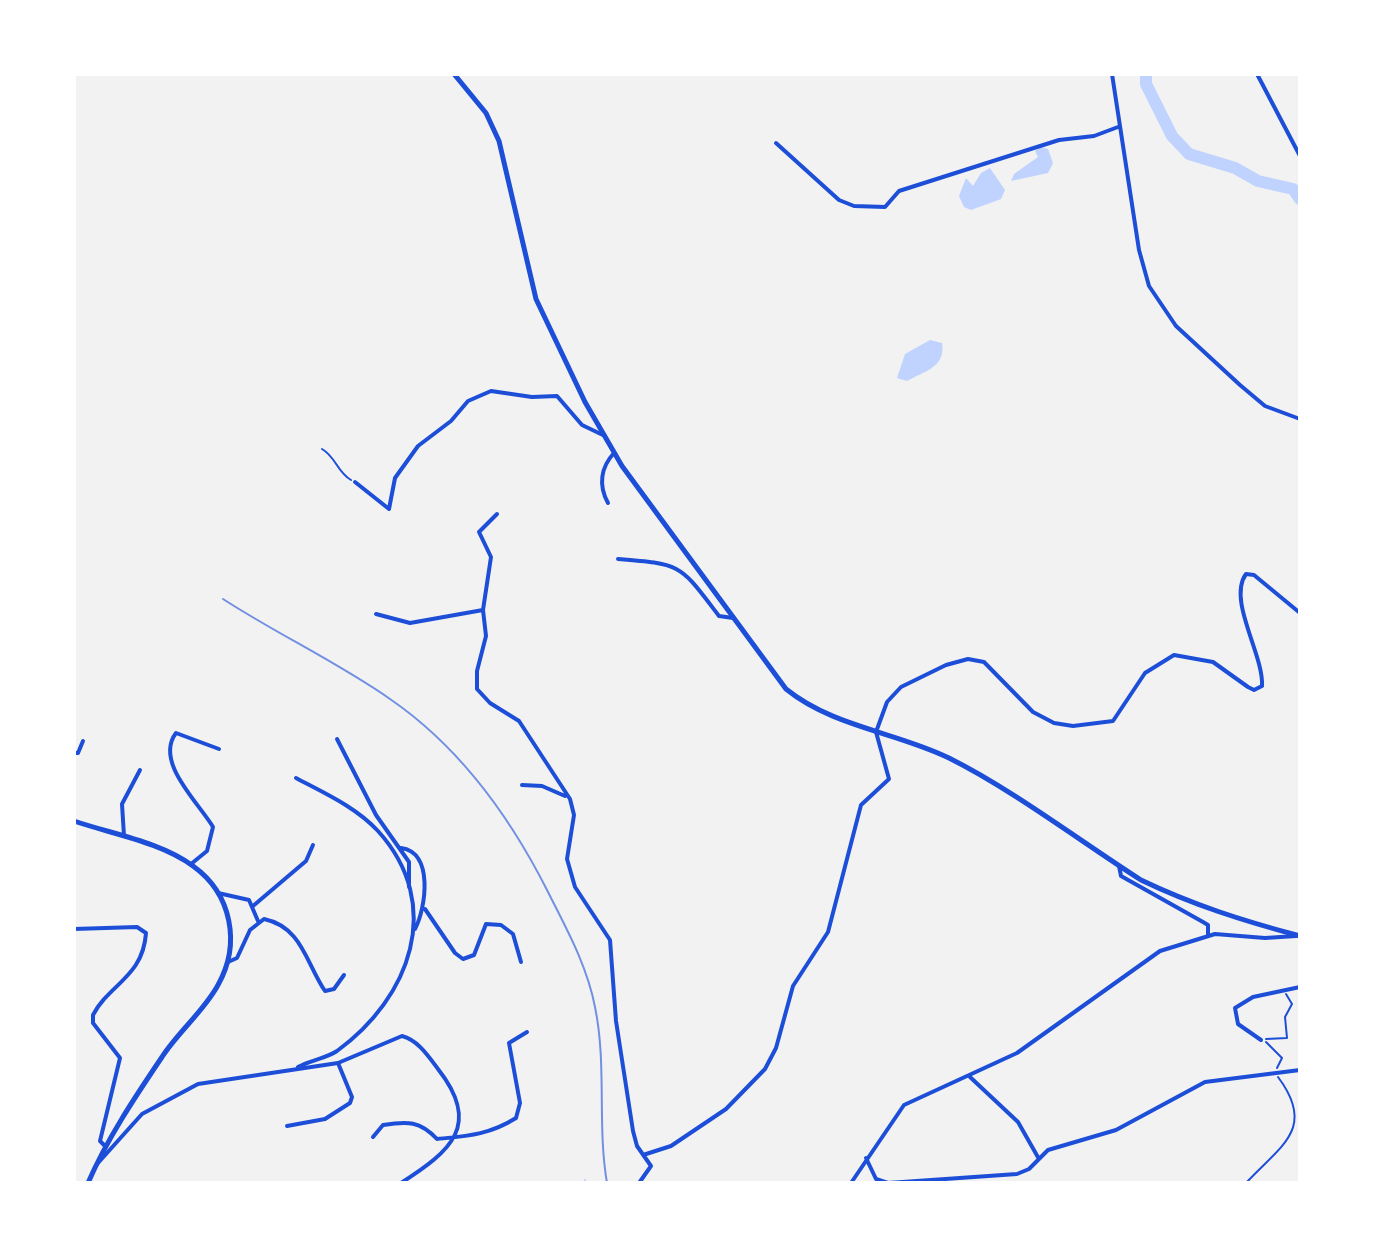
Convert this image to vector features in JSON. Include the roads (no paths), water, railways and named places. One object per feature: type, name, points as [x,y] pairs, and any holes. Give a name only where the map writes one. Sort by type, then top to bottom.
[{"type":"street","points":[[454,74],[486,113],[499,141],[536,299],[614,453],[775,677],[800,700],[876,732],[922,746],[972,770],[1119,866],[1209,911],[1300,936]]},
{"type":"street","points":[[1112,74],[1139,250],[1154,295],[1176,326],[1240,385],[1265,406],[1300,419]]},
{"type":"street","points":[[1257,74],[1300,156]]},
{"type":"street","points":[[776,143],[839,200],[854,206],[885,207],[899,191],[1059,140],[1094,136],[1118,127]]},
{"type":"street","points":[[355,482],[389,509],[395,478],[418,446],[451,421],[468,401],[485,392],[557,396],[582,425],[605,436]]},
{"type":"street","points":[[608,503],[601,487],[605,463],[614,453]]},
{"type":"street","points":[[497,514],[479,532],[491,557],[483,610],[486,636],[477,671],[477,689],[490,703],[519,721],[570,799],[574,815],[567,859],[575,887],[610,940],[616,1021],[633,1131],[651,1166],[639,1183]]},
{"type":"street","points":[[618,559],[675,565],[687,573],[719,616],[733,618]]},
{"type":"street","points":[[643,1155],[671,1146],[726,1109],[765,1069],[776,1048],[793,986],[828,932],[861,805],[889,779],[876,732],[894,692],[946,665],[968,659],[991,667],[1009,692],[1033,712],[1064,726],[1113,721],[1145,673],[1174,655],[1213,662],[1254,690],[1263,682],[1241,606],[1242,577],[1254,575],[1300,613]]},
{"type":"street","points":[[376,614],[410,623],[483,610]]},
{"type":"street","points":[[191,864],[207,851],[213,827],[177,775],[171,759],[170,743],[176,733],[219,749]]},
{"type":"street","points":[[337,739],[376,815],[400,847],[410,868],[408,889]]},
{"type":"street","points":[[74,753],[78,753],[83,741]]},
{"type":"street","points":[[124,838],[122,804],[140,770]]},
{"type":"street","points":[[296,778],[353,810],[376,828],[402,863],[414,931]]},
{"type":"street","points":[[522,785],[548,788],[570,799]]},
{"type":"street","points":[[74,821],[191,864],[218,893],[230,928],[228,962],[217,988],[162,1057],[96,1164],[88,1183]]},
{"type":"street","points":[[253,906],[306,861],[313,845]]},
{"type":"street","points":[[400,847],[410,849],[419,859],[425,909],[455,953],[463,959],[474,955],[486,924],[494,923],[513,934],[521,962]]},
{"type":"street","points":[[1119,866],[1121,876],[1208,925],[1208,936]]},
{"type":"street","points":[[218,893],[239,896],[253,906],[258,921]]},
{"type":"street","points":[[296,1069],[333,1053],[378,1015],[406,968],[414,931],[425,909]]},
{"type":"street","points":[[228,962],[237,958],[250,930],[258,921],[276,921],[295,934],[325,991],[334,989],[344,975]]},
{"type":"street","points":[[74,929],[98,931],[137,927],[146,933],[145,945],[130,976],[93,1015],[93,1023],[120,1058],[100,1141],[106,1147]]},
{"type":"street","points":[[851,1183],[904,1105],[925,1092],[970,1077],[1017,1053],[1160,951],[1208,936],[1300,936]]},
{"type":"street","points":[[1261,1040],[1238,1024],[1235,1008],[1243,1000],[1300,987]]},
{"type":"street","points":[[373,1137],[383,1125],[410,1122],[426,1126],[437,1139],[484,1135],[519,1114],[520,1103],[509,1043],[527,1032]]},
{"type":"street","points":[[96,1164],[142,1114],[174,1095],[217,1079],[338,1063],[402,1036],[411,1039],[458,1097],[461,1108],[456,1135],[427,1166],[401,1183]]},
{"type":"street","points":[[287,1126],[325,1119],[350,1103],[352,1097],[338,1063]]},
{"type":"street","points":[[866,1158],[876,1179],[888,1183],[998,1177],[1023,1172],[1054,1148],[1131,1123],[1205,1082],[1300,1070]]},
{"type":"street","points":[[970,1077],[1018,1122],[1039,1159]]},
{"type":"water","points":[[1041,147],[1048,149],[1053,163],[1048,173],[1011,181],[1014,174],[1038,157],[1035,151]]},
{"type":"water","points":[[990,168],[1005,190],[1001,199],[971,210],[964,207],[959,196],[966,178],[973,186],[981,173]]},
{"type":"water","points":[[930,340],[942,343],[941,358],[937,363],[907,381],[897,378],[905,354]]},
{"type":"waterway","points":[[1146,74],[1146,84],[1172,136],[1189,154],[1235,168],[1258,181],[1293,189],[1300,199]]},
{"type":"railway","points":[[223,599],[349,673],[415,718],[460,761],[499,809],[532,862],[568,933],[591,991],[601,1051],[607,1183]]}]
